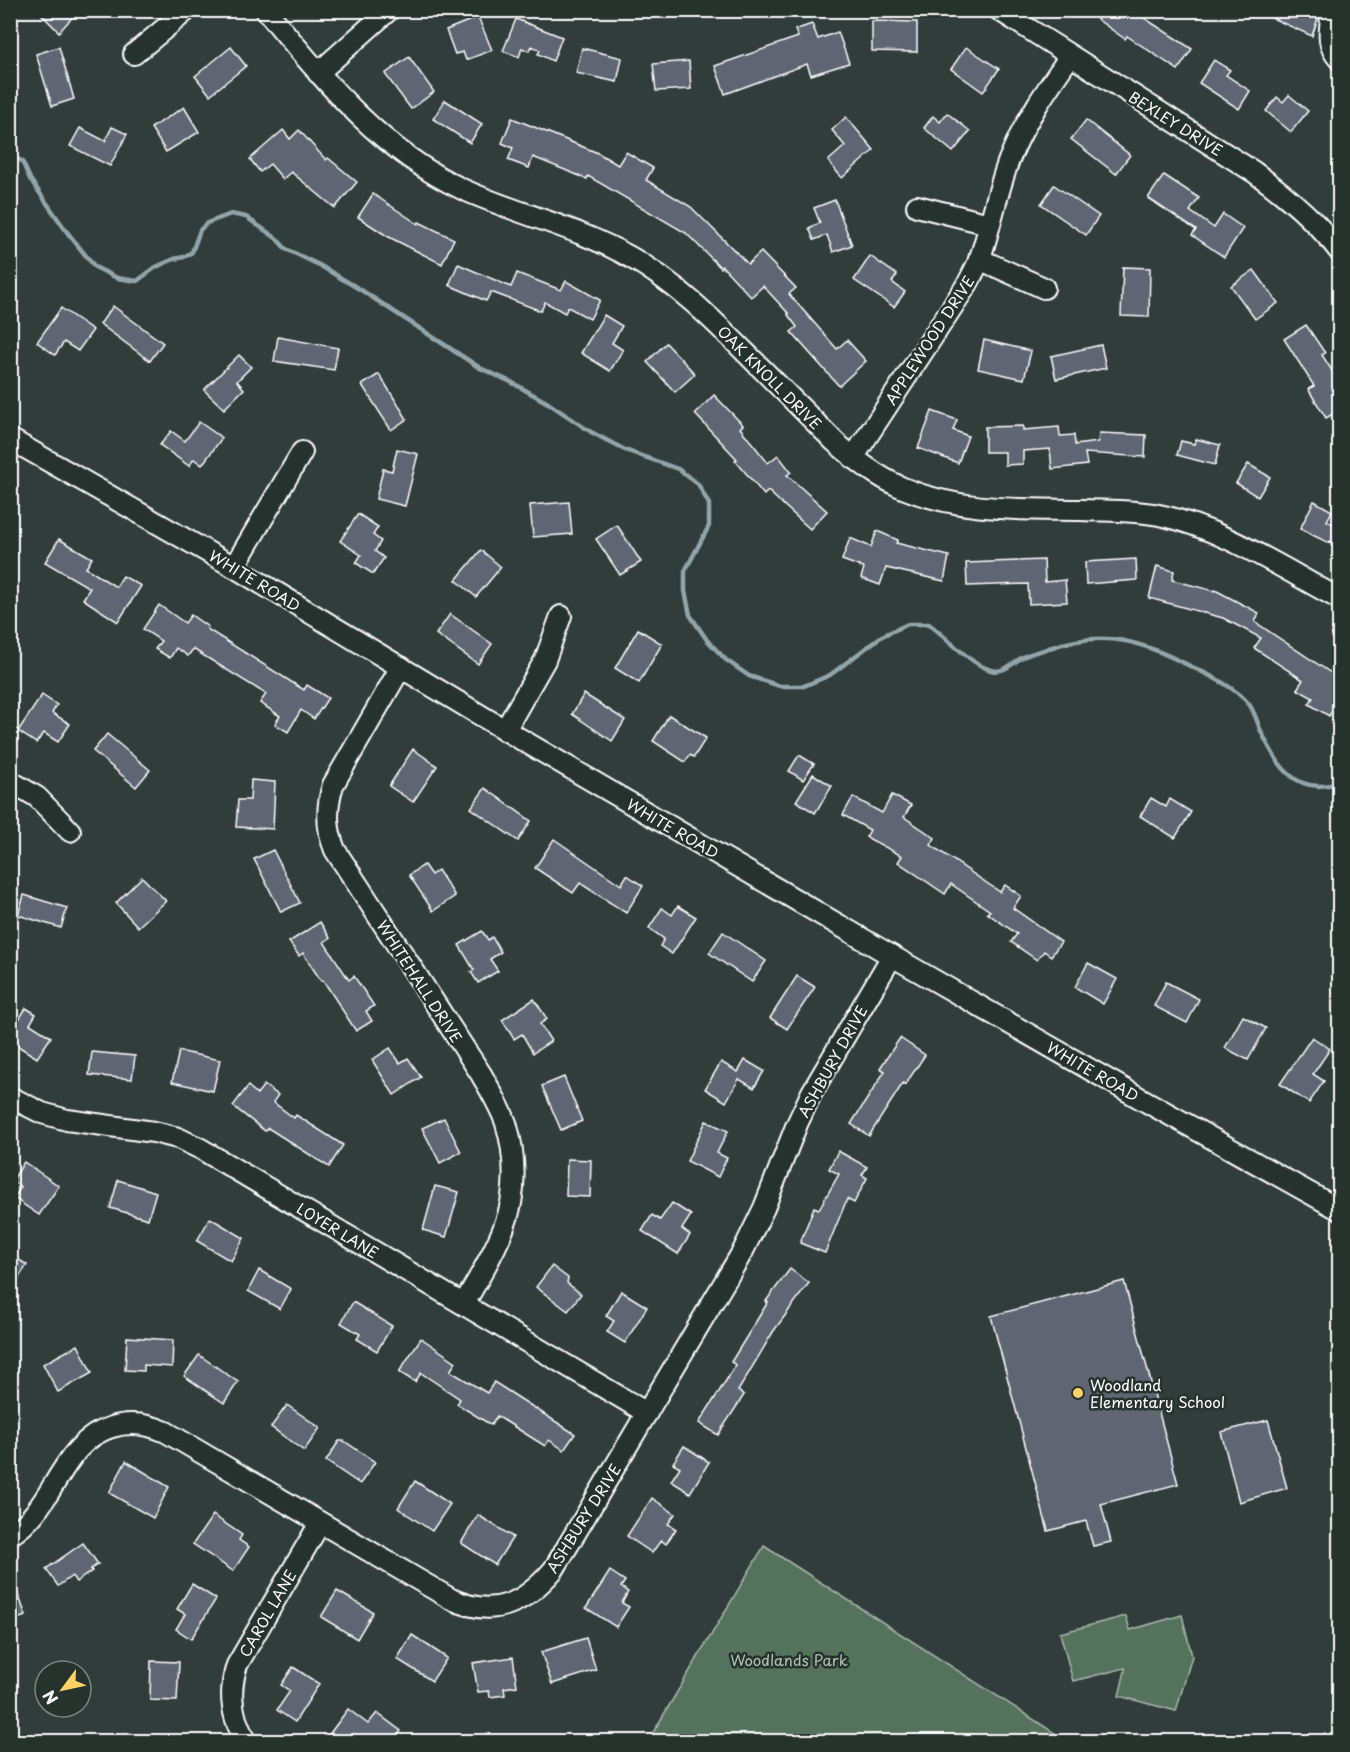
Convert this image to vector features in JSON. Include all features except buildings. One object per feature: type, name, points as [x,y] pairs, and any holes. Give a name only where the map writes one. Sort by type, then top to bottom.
[{"type":"street","points":[[134,54],[187,10]]},
{"type":"street","name":"OAK KNOLL DRIVE","points":[[266,10],[318,73],[364,121],[392,144],[460,188],[494,203],[598,240],[656,273],[713,320],[835,442],[853,458],[880,476],[902,488],[961,506],[1118,511],[1180,520],[1231,541],[1340,599]]},
{"type":"street","points":[[318,73],[389,10]]},
{"type":"street","name":"BEXLEY DRIVE","points":[[999,10],[1264,179],[1310,217],[1340,252]]},
{"type":"street","points":[[1332,10],[1329,41],[1340,60]]},
{"type":"street","name":"APPLEWOOD DRIVE","points":[[853,458],[968,283],[979,259],[997,193],[1010,158],[1026,124],[1070,56]]},
{"type":"street","points":[[917,206],[989,224]]},
{"type":"street","points":[[979,259],[1044,288]]},
{"type":"street","name":"WHITE ROAD","points":[[10,439],[234,567],[505,730],[892,956],[1340,1210]]},
{"type":"street","points":[[234,567],[302,452]]},
{"type":"street","points":[[505,730],[545,660],[561,616]]},
{"type":"street","name":"WHITEHALL DRIVE","points":[[401,667],[333,784],[327,811],[328,825],[335,850],[481,1074],[506,1123],[513,1171],[510,1208],[495,1249],[464,1304]]},
{"type":"street","points":[[10,781],[37,797],[70,831]]},
{"type":"street","name":"ASHBURY DRIVE","points":[[10,1535],[33,1517],[74,1454],[87,1440],[108,1428],[131,1423],[155,1427],[166,1432],[462,1605],[487,1608],[511,1604],[533,1592],[554,1569],[743,1251],[764,1208],[797,1124],[813,1092],[892,956]]},
{"type":"street","name":"LOYER LANE","points":[[10,1097],[42,1113],[68,1120],[154,1132],[194,1145],[647,1413]]},
{"type":"street","name":"CAROL LANE","points":[[247,1742],[237,1723],[231,1700],[233,1676],[237,1665],[320,1522]]},
{"type":"green space","name":"Woodlands Park","points":[[764,1546],[1067,1741],[648,1741]]},
{"type":"green space","points":[[1182,1615],[1192,1656],[1176,1711],[1119,1696],[1125,1668],[1073,1681],[1060,1633],[1126,1616],[1130,1630]]},
{"type":"waterway","points":[[10,159],[15,158],[22,161],[30,179],[95,267],[117,278],[137,281],[156,267],[192,252],[200,230],[207,223],[231,214],[246,217],[276,238],[286,249],[361,290],[480,368],[511,382],[548,403],[591,432],[625,450],[678,469],[698,484],[709,504],[709,526],[685,571],[685,591],[690,615],[707,640],[726,660],[749,676],[780,686],[804,686],[830,675],[882,636],[908,624],[929,624],[976,663],[996,671],[1004,669],[1029,654],[1070,642],[1088,639],[1123,641],[1156,650],[1215,678],[1237,692],[1251,707],[1273,754],[1290,775],[1299,781],[1324,786],[1340,782]]},
{"type":"place","name":"Woodland Elementary School","points":[[1078,1393]]}]
